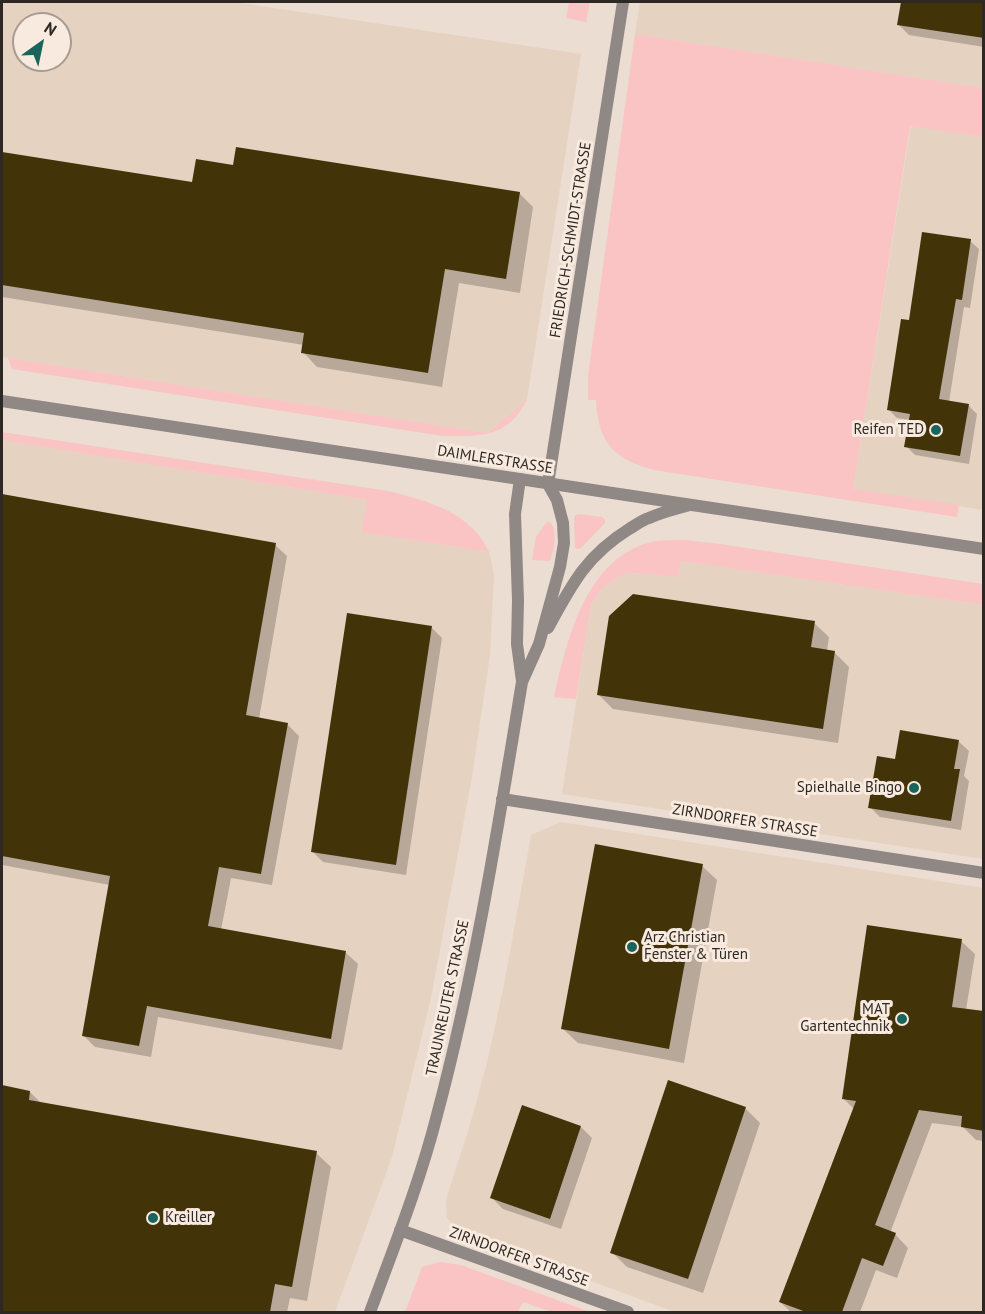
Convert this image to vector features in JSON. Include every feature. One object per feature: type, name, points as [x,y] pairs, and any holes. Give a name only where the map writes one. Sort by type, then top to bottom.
[{"type":"street","name":"FRIEDRICH-SCHMIDT-STRASSE","points":[[548,484],[623,2]]},
{"type":"street","name":"DAIMLERSTRASSE","points":[[2,401],[984,549]]},
{"type":"street","name":"TRAUNREUTER STRASSE","points":[[520,479],[515,514],[517,644],[522,682]]},
{"type":"street","name":"TRAUNREUTER STRASSE","points":[[539,644],[560,567],[564,543],[563,523],[557,500],[548,484]]},
{"type":"street","name":"TRAUNREUTER STRASSE","points":[[370,1312],[437,1117],[467,992],[522,682],[539,644],[569,589],[595,554],[648,518],[689,505]]},
{"type":"street","name":"ZIRNDORFER STRASSE","points":[[502,799],[984,873]]},
{"type":"street","name":"ZIRNDORFER STRASSE","points":[[400,1230],[628,1312]]},
{"type":"shaded area","points":[[2,2],[234,2],[581,54],[527,399],[488,433],[2,357]]},
{"type":"shaded area","points":[[569,2],[590,2],[586,22],[566,18]]},
{"type":"shaded area","points":[[640,2],[983,2],[983,88],[635,34]]},
{"type":"shaded area","points":[[635,34],[983,88],[983,137],[910,126],[853,489],[959,505],[957,517],[654,470],[640,466],[618,454],[604,438],[597,415],[596,400],[588,400],[588,376]]},
{"type":"shaded area","points":[[911,125],[983,137],[983,510],[853,489]]},
{"type":"shaded area","points":[[8,358],[488,433],[527,399],[520,412],[503,428],[493,432],[482,435],[443,436],[12,369]]},
{"type":"shaded area","points":[[2,432],[388,491],[447,510],[471,527],[489,552],[362,532],[367,500],[2,440]]},
{"type":"shaded area","points":[[2,440],[367,500],[363,532],[489,552],[494,574],[490,655],[472,777],[431,998],[392,1157],[335,1312],[2,1312]]},
{"type":"shaded area","points":[[578,514],[602,517],[605,523],[578,549],[575,548],[574,516]]},
{"type":"shaded area","points":[[547,522],[551,523],[555,537],[550,561],[532,560],[536,537]]},
{"type":"shaded area","points":[[684,540],[983,584],[983,605],[681,561],[678,577],[625,574],[600,591],[591,605],[576,699],[554,697],[574,626],[584,602],[597,581],[613,563],[632,549],[656,541]]},
{"type":"shaded area","points":[[681,561],[983,605],[983,859],[562,794],[591,605],[600,591],[625,574],[678,577]]},
{"type":"shaded area","points":[[561,822],[983,888],[983,1312],[675,1312],[463,1234],[447,1218],[446,1199],[487,1063],[504,985],[531,835]]},
{"type":"shaded area","points":[[440,1262],[461,1265],[590,1312],[552,1312],[523,1302],[518,1312],[405,1312],[422,1267]]},
{"type":"building","points":[[901,2],[984,2],[984,38],[897,25]]},
{"type":"building","points":[[236,147],[520,192],[506,279],[445,269],[428,373],[301,353],[304,333],[2,285],[2,152],[192,182],[196,159],[233,165]]},
{"type":"building","points":[[922,232],[971,239],[962,300],[956,299],[939,399],[969,404],[960,456],[904,447],[910,414],[887,410],[901,319],[909,320]]},
{"type":"building","points":[[2,494],[276,543],[246,715],[288,723],[261,874],[219,867],[208,926],[346,951],[331,1039],[147,1006],[139,1046],[82,1036],[110,876],[2,856]]},
{"type":"building","points":[[633,594],[815,621],[811,647],[835,651],[823,729],[597,695],[609,616]]},
{"type":"building","points":[[347,613],[432,626],[396,865],[311,852]]},
{"type":"building","name":"Spielhalle Bingo","points":[[900,730],[959,740],[954,769],[960,769],[951,821],[868,808],[877,756],[895,759]]},
{"type":"building","name":"Arz Christian Fenster & Türen","points":[[595,844],[703,864],[669,1049],[561,1029]]},
{"type":"building","points":[[867,925],[962,939],[952,1007],[984,1011],[984,1131],[961,1127],[962,1116],[919,1110],[875,1225],[896,1233],[883,1266],[862,1258],[842,1312],[806,1312],[779,1302],[856,1101],[842,1099]]},
{"type":"building","points":[[668,1080],[746,1107],[688,1279],[610,1253]]},
{"type":"building","name":"Kreiller","points":[[2,1085],[30,1091],[29,1100],[317,1151],[292,1287],[275,1284],[270,1312],[2,1312]]},
{"type":"building","points":[[522,1105],[581,1126],[550,1219],[490,1198]]},
{"type":"place","name":"Reifen TED","points":[[936,430]]},
{"type":"place","name":"Spielhalle Bingo","points":[[914,788]]},
{"type":"place","name":"Arz Christian Fenster & Türen","points":[[632,947]]},
{"type":"place","name":"MAT Gartentechnik","points":[[902,1019]]},
{"type":"place","name":"Kreiller","points":[[153,1218]]}]
